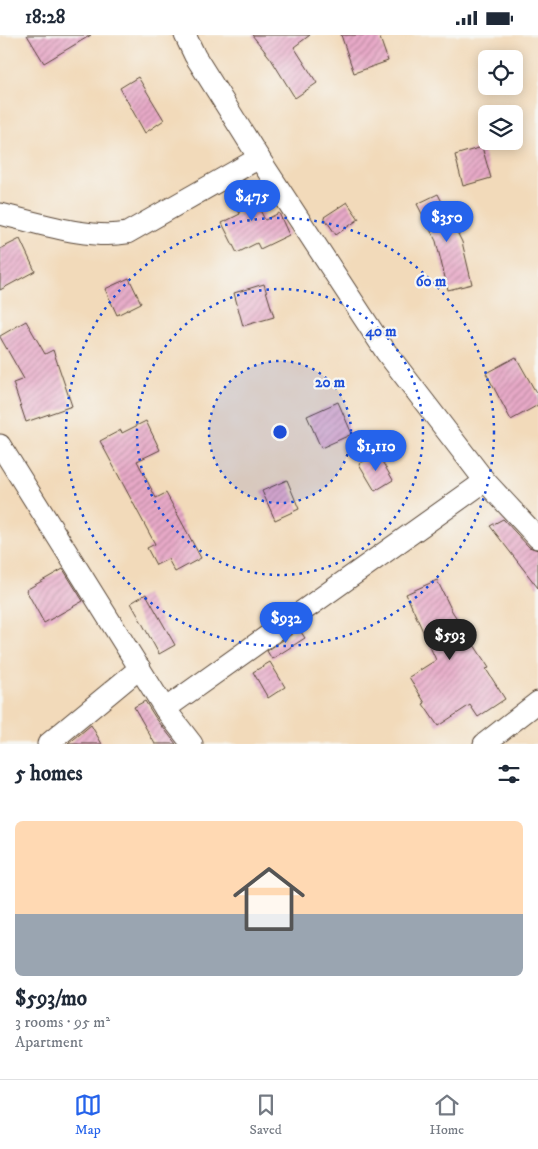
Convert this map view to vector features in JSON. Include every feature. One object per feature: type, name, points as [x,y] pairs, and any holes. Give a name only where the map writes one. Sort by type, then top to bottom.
[{"type":"street","points":[[185,35],[259,159],[386,352],[486,481],[538,538]]},
{"type":"street","points":[[0,213],[73,231],[115,235],[127,233],[259,159]]},
{"type":"street","points":[[0,445],[165,709],[192,744]]},
{"type":"street","points":[[165,709],[486,481]]},
{"type":"street","points":[[48,744],[140,668]]},
{"type":"street","points":[[484,744],[538,702]]},
{"type":"building","points":[[27,35],[91,35],[44,63]]},
{"type":"building","points":[[252,35],[310,35],[294,47],[317,83],[295,98],[271,59]]},
{"type":"building","points":[[341,35],[379,35],[388,61],[354,73]]},
{"type":"building","points":[[138,77],[164,120],[145,133],[120,88]]},
{"type":"building","points":[[478,148],[478,150],[483,150],[491,178],[463,186],[455,155]]},
{"type":"building","points":[[245,180],[265,220],[279,213],[289,235],[260,249],[257,243],[237,253],[222,223],[240,214],[228,190]]},
{"type":"building","points":[[438,194],[462,242],[472,284],[448,290],[436,241],[417,204]]},
{"type":"building","points":[[347,202],[359,219],[336,235],[324,217]]},
{"type":"building","points":[[20,239],[35,271],[0,290],[0,249]]},
{"type":"building","points":[[129,278],[141,303],[117,315],[105,289]]},
{"type":"building","points":[[264,284],[274,317],[243,326],[234,293]]},
{"type":"building","points":[[26,321],[45,354],[53,350],[72,406],[26,422],[13,383],[24,379],[0,336]]},
{"type":"building","points":[[516,357],[538,396],[538,405],[511,420],[486,373]]},
{"type":"building","points":[[338,402],[352,434],[321,448],[307,416]]},
{"type":"building","points":[[146,421],[160,450],[137,461],[156,498],[166,493],[201,558],[175,572],[168,559],[156,565],[147,548],[155,544],[100,441],[121,430],[122,433]]},
{"type":"building","points":[[377,453],[393,480],[375,491],[359,464]]},
{"type":"building","points":[[287,480],[299,509],[275,520],[262,491]]},
{"type":"building","points":[[503,519],[529,547],[538,550],[538,588],[490,526]]},
{"type":"building","points":[[63,569],[83,601],[44,623],[26,590]]},
{"type":"building","points":[[437,580],[452,611],[489,668],[486,669],[505,699],[478,717],[470,705],[438,726],[423,704],[425,703],[409,677],[436,660],[406,594]]},
{"type":"building","points":[[146,594],[175,645],[159,654],[131,603]]},
{"type":"building","points":[[299,629],[305,638],[272,659],[267,651]]},
{"type":"building","points":[[270,662],[285,687],[268,698],[253,672]]},
{"type":"building","points":[[145,701],[176,744],[155,744],[134,707]]},
{"type":"building","points":[[91,725],[102,744],[68,744]]}]
